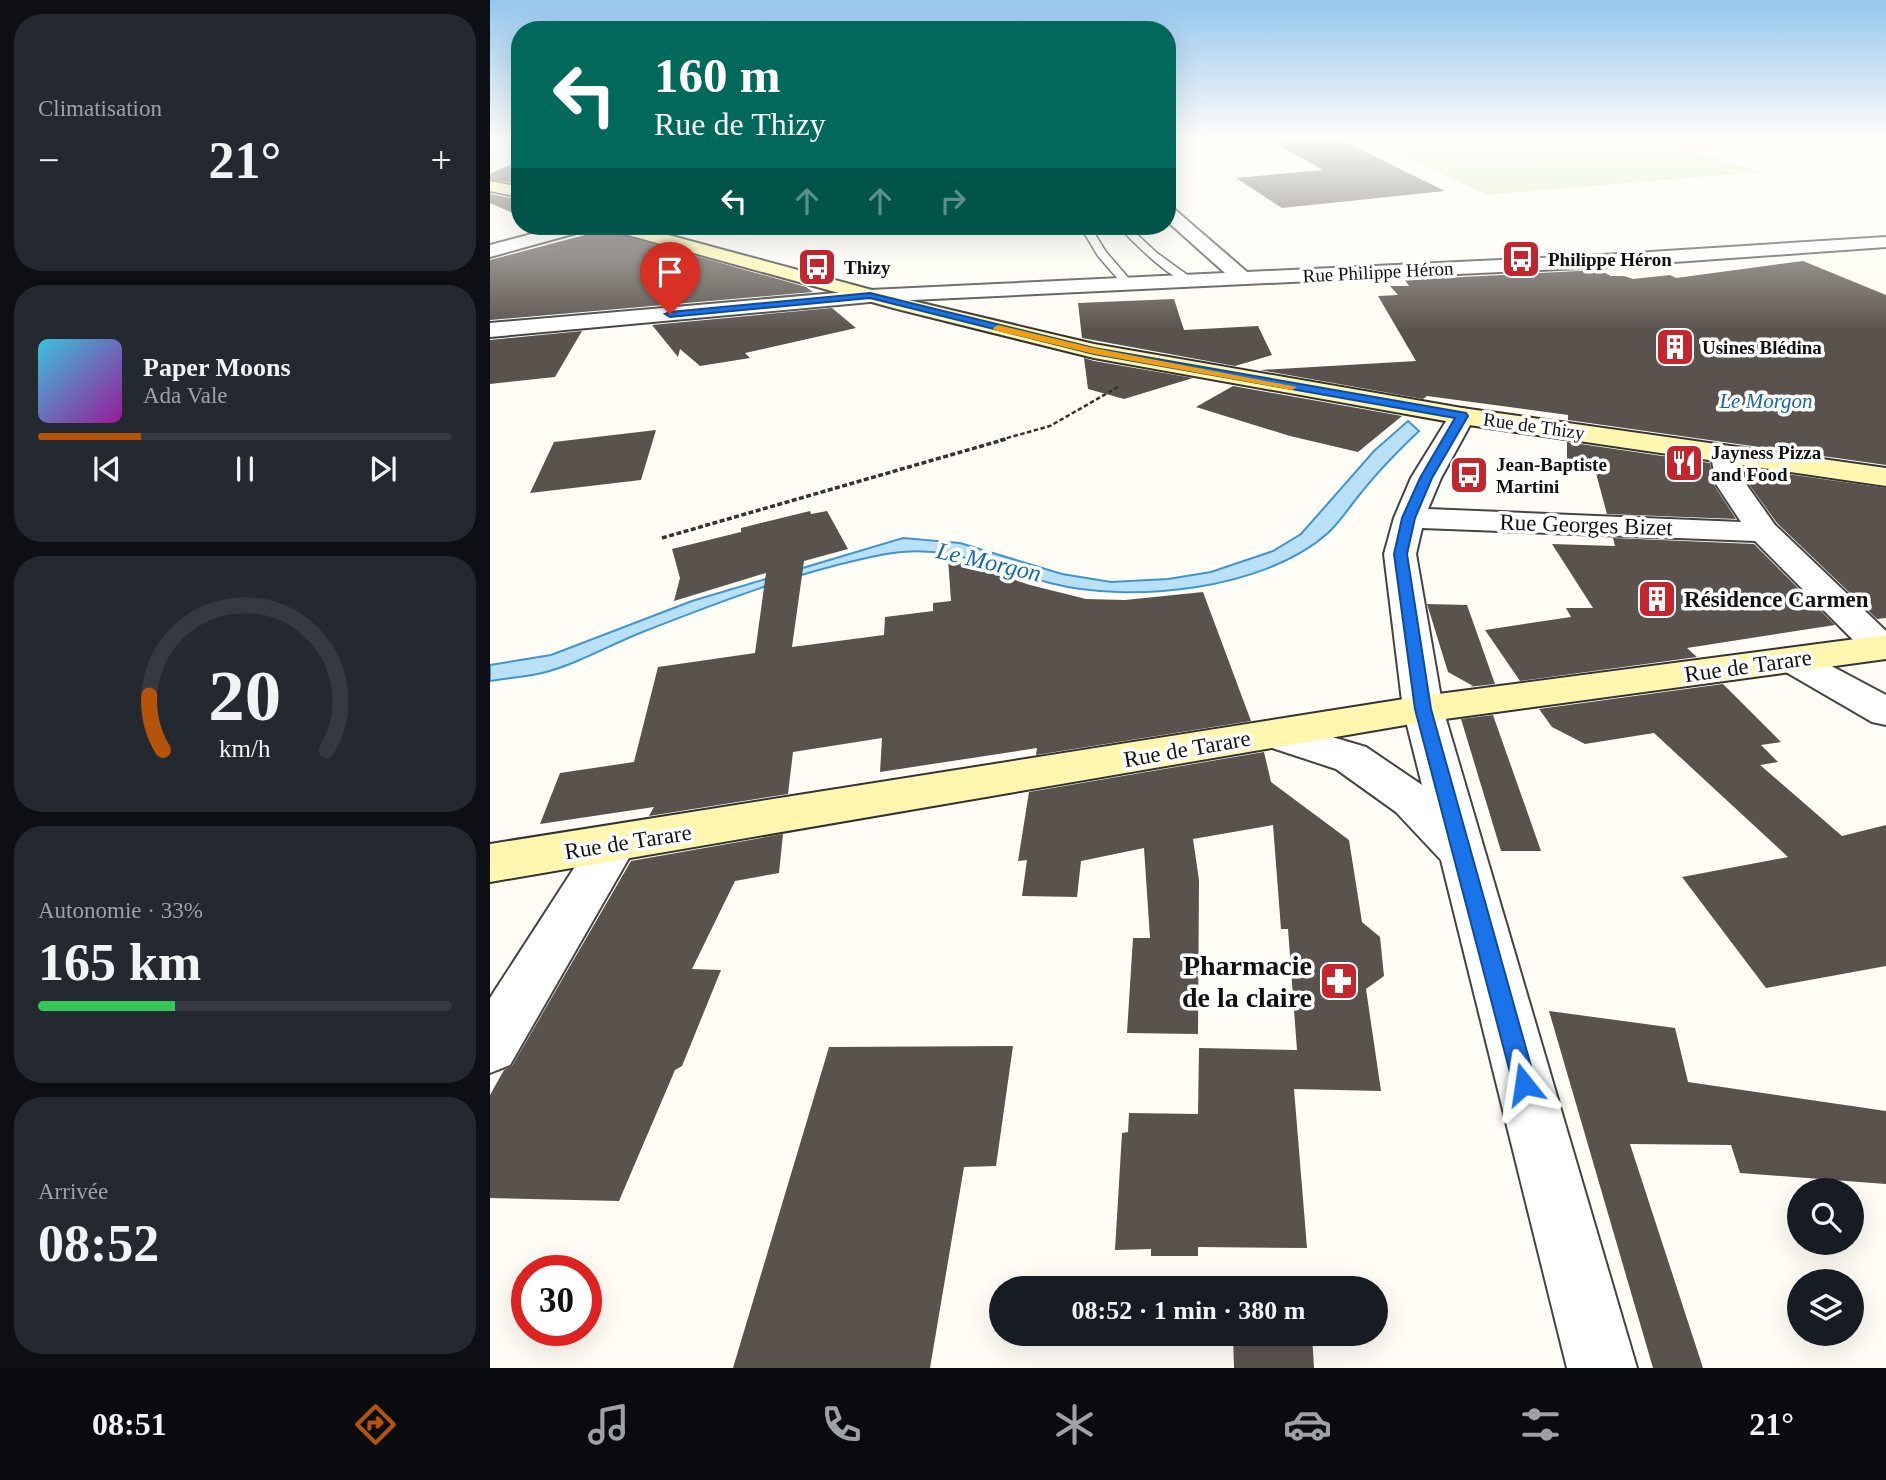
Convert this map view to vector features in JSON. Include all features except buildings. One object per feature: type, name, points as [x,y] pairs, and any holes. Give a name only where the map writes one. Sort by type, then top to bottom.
[{"type":"main road","name":"Rue de Thizy","points":[[663,235],[870,296],[1094,351],[1462,416],[1886,477]]},
{"type":"main road","name":"Rue de Tarare","points":[[490,863],[614,845],[1423,709],[1884,648]]},
{"type":"street","points":[[1176,220],[1242,278]]},
{"type":"street","points":[[490,251],[548,235]]},
{"type":"street","name":"Rue Philippe Héron","points":[[490,330],[870,296],[1603,261],[1886,242]]},
{"type":"street","points":[[944,314],[967,297],[999,289]]},
{"type":"street","points":[[1462,416],[1433,463],[1409,518],[1401,554],[1423,709],[1602,1368]]},
{"type":"street","points":[[1725,454],[1731,484],[1764,532],[1884,648]]},
{"type":"street","name":"Rue Georges Bizet","points":[[1409,518],[1764,532]]},
{"type":"street","points":[[1792,660],[1886,712]]},
{"type":"street","points":[[1274,734],[1351,758],[1412,800],[1461,851]]},
{"type":"street","points":[[490,1047],[614,845]]},
{"type":"lane","points":[[1090,235],[1102,254],[1128,284]]},
{"type":"lane","points":[[1132,235],[1153,255],[1189,281]]},
{"type":"path","points":[[662,538],[1050,426],[1158,363]]},
{"type":"water","name":"Le Morgon","points":[[1408,421],[1419,431],[1382,469],[1328,533],[1301,552],[1269,568],[1233,579],[1195,587],[1118,592],[1050,583],[950,554],[908,551],[886,554],[761,588],[640,633],[554,670],[490,681],[490,665],[551,655],[692,601],[903,538],[960,543],[1062,574],[1111,582],[1168,579],[1211,572],[1273,551],[1301,534],[1374,451]]},
{"type":"slow traffic","points":[[998,328],[1094,351],[1292,387]]},
{"type":"place","name":"Philippe Héron","points":[[1521,259]]},
{"type":"place","name":"Thizy","points":[[817,267]]},
{"type":"place","name":"Usines Blédina","points":[[1675,347]]},
{"type":"place","name":"Jayness Pizza and Food","points":[[1684,463]]},
{"type":"place","name":"Jean-Baptiste Martini","points":[[1469,475]]},
{"type":"place","name":"Résidence Carmen","points":[[1657,599]]},
{"type":"place","name":"Pharmacie de la claire","points":[[1339,981]]},
{"type":"route","points":[[670,314],[870,296],[1094,351],[1462,416],[1426,478],[1409,518],[1401,554],[1423,709],[1524,1084]]}]
